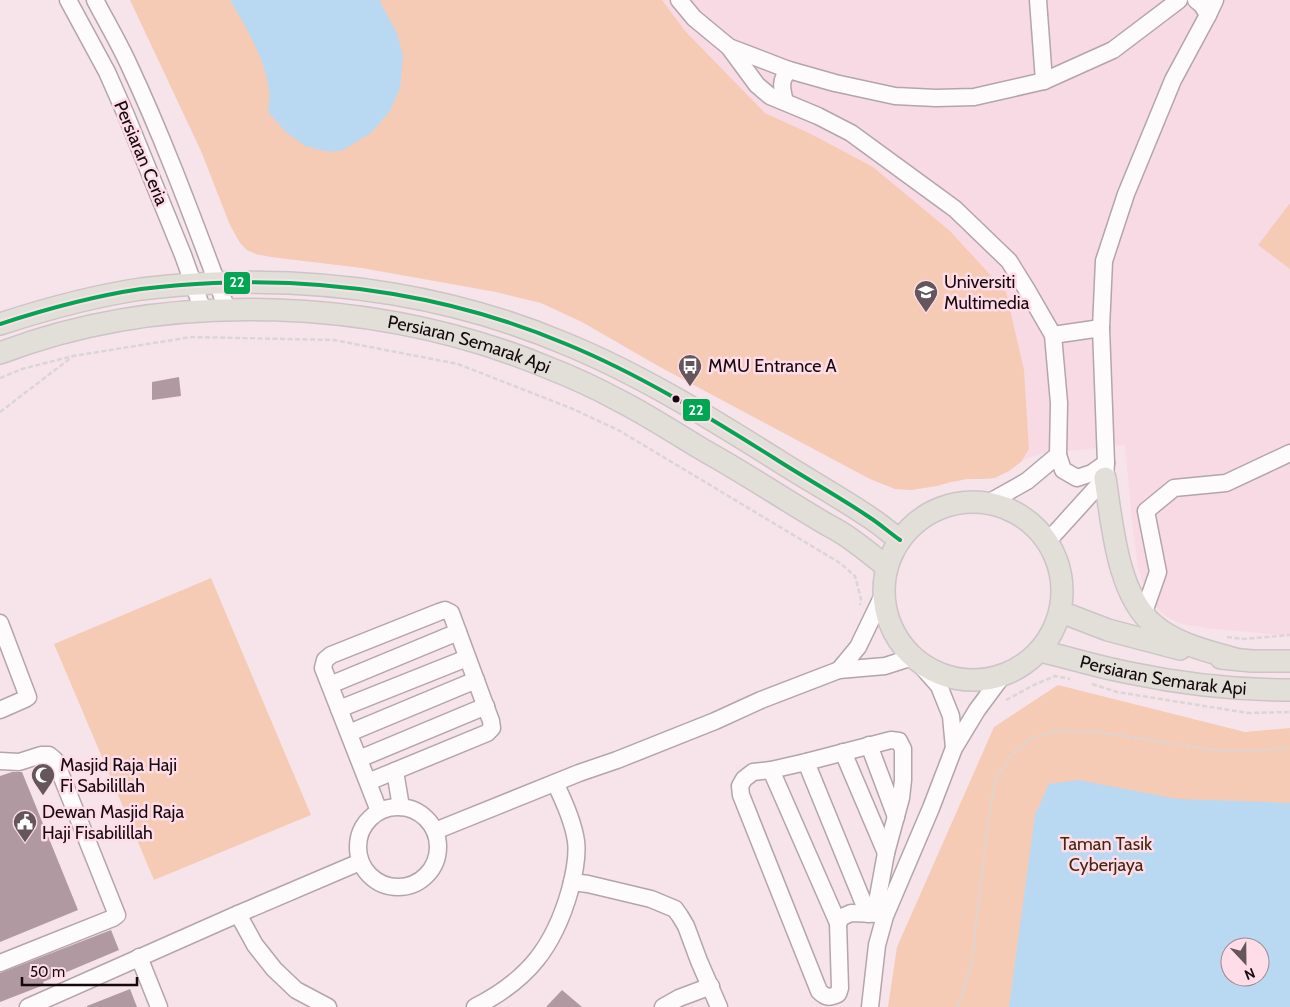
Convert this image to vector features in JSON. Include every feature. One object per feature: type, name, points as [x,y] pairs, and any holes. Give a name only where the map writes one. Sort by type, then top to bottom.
[{"type":"main road","name":"Persiaran Semarak Api","points":[[0,324],[85,300],[140,289],[237,282],[324,286],[411,297],[455,306],[538,333],[625,371],[701,412],[870,517],[900,540]]},
{"type":"main road","name":"Persiaran Semarak Api","points":[[0,353],[65,332],[115,321],[203,311],[260,309],[338,314],[446,333],[514,354],[550,368],[617,399],[845,535],[887,567]]},
{"type":"main road","points":[[1105,471],[1116,547],[1121,566],[1133,600],[1143,615],[1154,626],[1171,636],[1188,644],[1235,659]]},
{"type":"main road","points":[[963,503],[988,503],[1011,510],[1032,523],[1048,541],[1059,563],[1063,588],[1061,612],[1053,633],[1040,651],[1023,666],[1004,675],[982,680],[959,680],[938,673],[915,660],[901,644],[892,628],[886,611],[884,594],[887,567],[900,540],[917,522],[939,509],[963,503]]},
{"type":"main road","name":"Persiaran Semarak Api","points":[[1061,612],[1108,630],[1207,657],[1290,661]]},
{"type":"main road","name":"Persiaran Semarak Api","points":[[1040,651],[1130,673],[1206,685],[1290,690]]},
{"type":"street","name":"Persiaran Ceria","points":[[68,0],[107,72],[194,284],[203,311]]},
{"type":"street","name":"Persiaran Ceria","points":[[95,0],[142,92],[192,216],[227,310]]},
{"type":"street","points":[[679,0],[694,18],[729,47],[757,84],[770,96],[818,116],[851,133],[955,209],[1009,261],[1028,290],[1053,335],[1059,402],[1058,455],[1063,470],[1077,478],[1105,471]]},
{"type":"street","points":[[1038,0],[1044,81]]},
{"type":"street","points":[[729,47],[789,70],[834,83],[896,96],[974,97],[1044,81],[1113,50],[1179,0]]},
{"type":"street","points":[[1196,0],[1208,15]]},
{"type":"street","points":[[1048,541],[1105,471],[1101,328],[1104,261],[1126,194],[1173,80],[1215,0]]},
{"type":"street","points":[[785,102],[781,85],[784,76],[789,70]]},
{"type":"street","points":[[1053,335],[1101,328]]},
{"type":"street","points":[[1143,615],[1158,572],[1146,511],[1174,488],[1226,483],[1290,453]]},
{"type":"street","points":[[988,503],[1027,481],[1058,455]]},
{"type":"street","points":[[839,670],[858,647],[884,594]]},
{"type":"street","points":[[368,782],[487,734],[492,728],[486,706],[458,632],[450,613],[445,610],[332,655],[325,660],[324,668],[379,811]]},
{"type":"street","points":[[0,623],[28,697],[0,710]]},
{"type":"street","points":[[330,684],[458,632]]},
{"type":"street","points":[[339,709],[467,658]]},
{"type":"street","points":[[435,831],[839,670],[885,666],[915,660],[939,686],[951,716],[954,748]]},
{"type":"street","points":[[876,915],[931,808],[954,748],[977,710],[1004,675]]},
{"type":"street","points":[[349,733],[476,680]]},
{"type":"street","points":[[359,759],[486,706]]},
{"type":"street","points":[[770,770],[838,924],[840,988],[838,994],[831,998],[824,997],[819,991],[741,795],[740,786],[744,779],[754,772],[806,762],[890,740],[899,741],[903,749],[901,798],[886,853],[876,915],[877,945],[870,1007]]},
{"type":"street","points":[[870,745],[896,817]]},
{"type":"street","points":[[843,752],[886,853]]},
{"type":"street","points":[[0,769],[41,755],[50,755],[55,760],[117,915],[0,963]]},
{"type":"street","points":[[0,761],[19,762]]},
{"type":"street","points":[[806,762],[876,915]]},
{"type":"street","points":[[395,771],[401,807]]},
{"type":"street","points":[[475,1007],[496,1002],[530,969],[546,948],[560,920],[572,882],[576,843],[573,827],[555,783]]},
{"type":"street","points":[[390,807],[412,809],[421,814],[435,831],[438,845],[436,859],[429,871],[419,881],[406,886],[392,886],[378,882],[367,874],[360,862],[357,842],[360,833],[364,824],[379,811],[390,807]]},
{"type":"street","points":[[28,1007],[360,862]]},
{"type":"street","points":[[572,882],[651,899],[674,909],[686,926],[720,1007]]},
{"type":"street","points":[[838,924],[842,917],[851,913],[876,915]]},
{"type":"street","points":[[238,914],[255,945],[274,969],[296,990],[328,1007]]},
{"type":"street","points":[[139,957],[159,1007]]},
{"type":"street","points":[[664,1007],[680,998],[711,986]]},
{"type":"path","points":[[0,378],[22,369],[73,356],[191,337],[334,340],[458,364],[573,409],[620,432],[840,563],[855,576],[861,599],[859,612]]},
{"type":"path","points":[[0,412],[73,356]]},
{"type":"path","points":[[1226,636],[1243,638],[1290,635]]},
{"type":"path","points":[[1002,703],[1007,698],[1055,676],[1075,680]]},
{"type":"path","points":[[1084,682],[1117,692],[1248,713],[1290,712]]},
{"type":"path","points":[[958,1007],[971,966],[989,816],[996,778],[1011,755],[1030,739],[1056,730],[1097,732],[1222,751],[1266,750],[1290,747]]},
{"type":"shaded area","name":"Universiti Multimedia","points":[[130,0],[1290,0],[1290,636],[1182,624],[1167,617],[1155,606],[1144,587],[1138,567],[1125,445],[1039,454],[1021,461],[1009,471],[995,478],[968,479],[911,490],[895,489],[870,479],[660,367],[582,322],[541,303],[496,292],[362,268],[271,257],[247,250],[240,243],[230,225],[201,151]]},
{"type":"green space","points":[[130,0],[662,0],[686,32],[765,113],[811,134],[873,167],[950,231],[1006,292],[1024,370],[1029,449],[1021,462],[995,478],[968,479],[911,490],[895,489],[870,479],[660,367],[582,322],[541,303],[496,292],[362,268],[271,257],[247,250],[240,243],[230,225],[201,151]]},
{"type":"green space","points":[[1290,203],[1290,269],[1258,245]]},
{"type":"green space","points":[[211,578],[311,815],[154,880],[54,644]]},
{"type":"green space","name":"Taman Tasik Cyberjaya","points":[[1058,685],[1245,732],[1290,728],[1290,1007],[888,1007],[897,947],[994,727]]},
{"type":"water","points":[[230,0],[381,0],[381,4],[397,33],[403,56],[400,88],[390,111],[371,133],[343,150],[330,152],[305,146],[286,132],[268,112],[269,89],[263,65],[248,32]]},
{"type":"water","points":[[1078,780],[1177,799],[1290,803],[1290,1007],[1009,1007],[1035,815],[1049,784]]},
{"type":"building","points":[[179,377],[181,396],[152,400],[152,382]]},
{"type":"building","name":"Dewan Masjid Raja Haji Fisabilillah","points":[[12,772],[22,772],[78,910],[0,942],[0,776]]},
{"type":"building","points":[[111,930],[119,950],[43,982],[44,985],[0,1002],[0,973]]},
{"type":"building","points":[[130,989],[137,1007],[87,1007],[87,1006]]},
{"type":"building","points":[[562,990],[582,1007],[546,1007]]},
{"type":"transit line","name":"22","points":[[0,324],[52,308],[106,295],[141,289],[205,283],[259,282],[304,284],[393,294],[437,303],[481,314],[524,328],[566,344],[646,382],[724,427],[857,509],[900,540]]},
{"type":"place","name":"Universiti Multimedia","points":[[926,313]]},
{"type":"place","name":"MMU Entrance A","points":[[690,387]]},
{"type":"place","name":"Masjid Raja Haji Fi Sabilillah","points":[[43,796]]},
{"type":"place","name":"Dewan Masjid Raja Haji Fisabilillah","points":[[25,843]]}]
